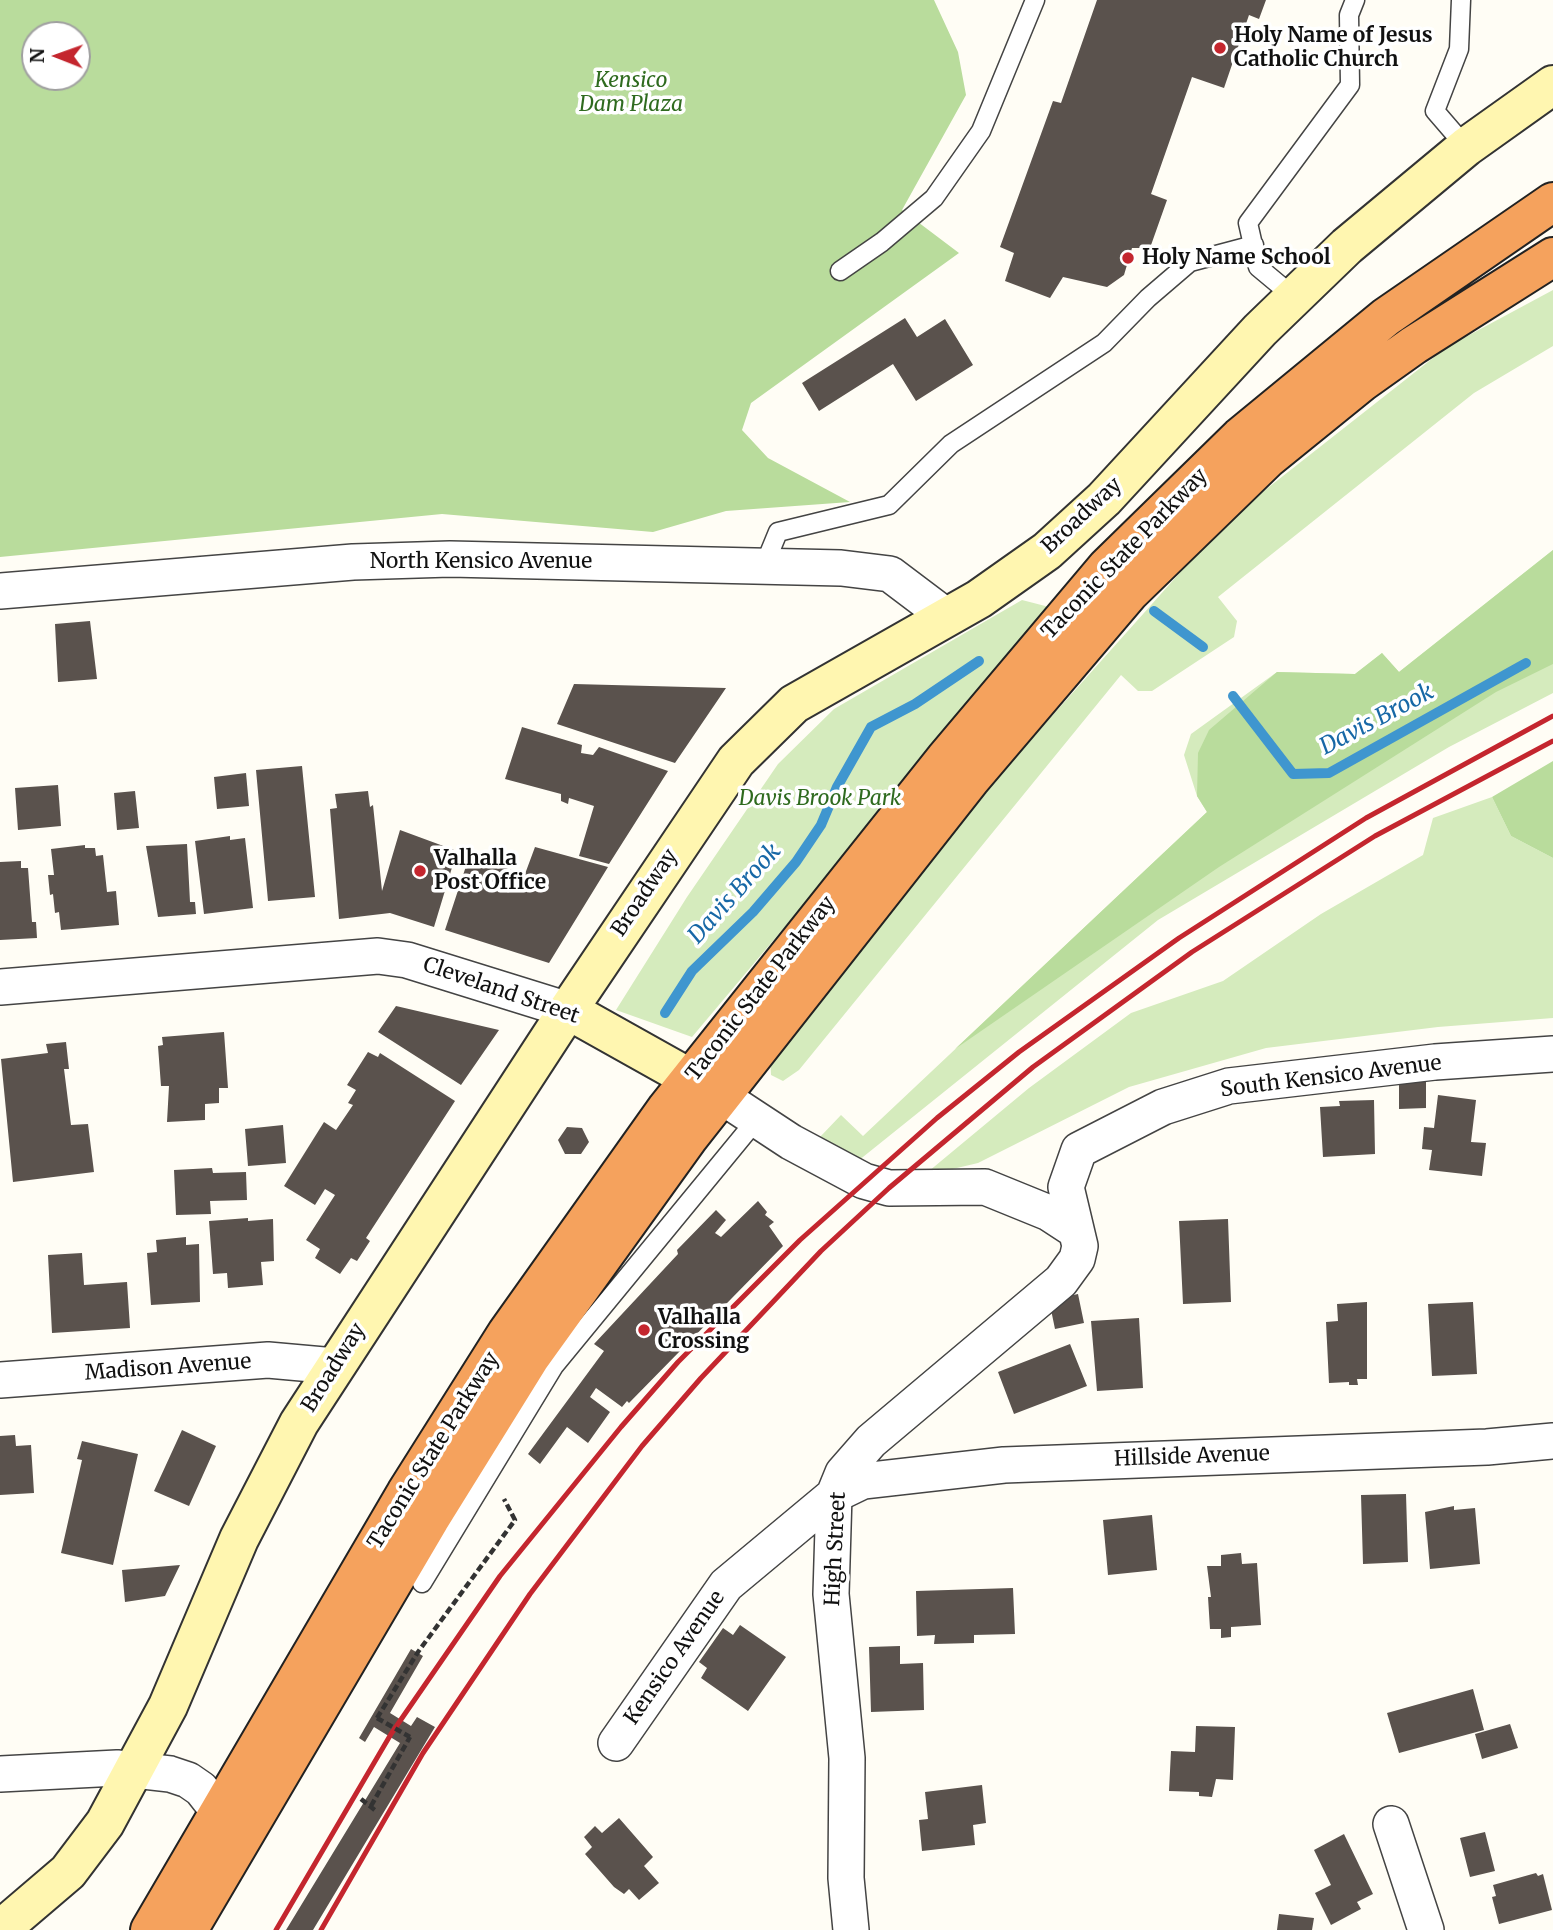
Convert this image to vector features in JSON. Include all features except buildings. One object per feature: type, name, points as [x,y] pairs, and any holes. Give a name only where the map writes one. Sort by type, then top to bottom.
[{"type":"highway","name":"Taconic State Parkway","points":[[188,1930],[417,1539],[530,1358],[618,1232],[706,1086],[1023,663],[1156,517],[1240,437],[1338,355],[1492,241],[1553,202]]},
{"type":"highway","name":"Taconic State Parkway","points":[[150,1930],[472,1387],[607,1189],[706,1086],[1129,592],[1176,544],[1267,459],[1362,382],[1466,310],[1553,257]]},
{"type":"street","name":"Broadway","points":[[0,1930],[52,1887],[83,1855],[135,1769],[168,1706],[253,1510],[282,1452],[335,1366],[698,813],[751,743],[793,704],[1014,577],[1074,528],[1294,297],[1377,220],[1466,147],[1553,85]]},
{"type":"street","name":"North Kensico Avenue","points":[[0,591],[353,562],[450,559],[841,568],[890,574],[947,617]]},
{"type":"street","name":"Cleveland Street","points":[[0,987],[378,956],[407,960],[568,1010],[706,1086],[791,1142],[864,1181],[889,1188],[985,1187],[1049,1213],[1075,1230]]},
{"type":"street","name":"South Kensico Avenue","points":[[1075,1230],[1066,1187],[1079,1150],[1163,1107],[1229,1086],[1435,1062],[1553,1054]]},
{"type":"street","name":"High Street","points":[[851,1930],[846,1878],[847,1758],[831,1594],[834,1495],[843,1473],[871,1441],[1061,1281],[1077,1259],[1080,1246],[1075,1230]]},
{"type":"street","name":"Madison Avenue","points":[[0,1380],[268,1360],[335,1366]]},
{"type":"street","name":"Hillside Avenue","points":[[834,1495],[863,1481],[1003,1465],[1486,1447],[1553,1441]]},
{"type":"street","name":"Kensico Avenue","points":[[616,1743],[726,1585],[834,1495]]},
{"type":"street","points":[[0,1774],[135,1769],[170,1774],[188,1780],[219,1812]]},
{"type":"street","points":[[1391,1824],[1426,1930]]},
{"type":"lane","points":[[840,271],[882,242],[934,198],[950,176],[981,131],[1035,0]]},
{"type":"lane","points":[[1294,297],[1258,267],[1248,223],[1350,85],[1349,15],[1355,0]]},
{"type":"lane","points":[[1461,0],[1459,49],[1435,111],[1466,147]]},
{"type":"lane","points":[[764,566],[778,531],[889,505],[951,444],[1104,344],[1148,298],[1190,262],[1254,245]]},
{"type":"lane","points":[[422,1583],[554,1366],[757,1119]]},
{"type":"lane","points":[[219,1812],[238,1847]]},
{"type":"path","points":[[371,1806],[410,1737],[377,1718],[418,1652],[515,1520],[489,1471]]},
{"type":"path","points":[[361,1799],[376,1811]]},
{"type":"green space","name":"Kensico Dam Plaza","points":[[0,0],[934,0],[958,52],[966,95],[902,210],[959,253],[751,403],[742,430],[768,458],[850,502],[726,511],[653,532],[442,514],[0,557]]},
{"type":"green space","points":[[1553,290],[1553,346],[1474,393],[1218,597],[1237,621],[1234,637],[1152,691],[1138,691],[1121,675],[799,1070],[783,1081],[771,1075],[770,1051],[1018,754],[1227,520],[1447,347]]},
{"type":"green space","points":[[1553,550],[1553,693],[1449,747],[1158,920],[858,1161],[820,1137],[841,1115],[863,1136],[1207,812],[1197,796],[1184,755],[1191,734],[1277,672],[1355,674],[1382,653],[1399,672]]},
{"type":"green space","points":[[1553,550],[1553,664],[1496,692],[1219,867],[955,1049],[1207,812],[1197,796],[1198,753],[1209,730],[1277,672],[1355,674],[1382,653],[1399,672]]},
{"type":"green space","name":"Davis Brook Park","points":[[1022,600],[1053,608],[692,1037],[616,1010],[687,897],[778,764],[834,709]]},
{"type":"green space","points":[[1553,761],[1553,858],[1511,836],[1492,797]]},
{"type":"green space","points":[[1492,797],[1511,836],[1553,858],[1553,1018],[1438,1027],[1266,1048],[1129,1087],[978,1163],[923,1176],[1029,1088],[1131,1013],[1223,981],[1321,914],[1423,855],[1433,818]]},
{"type":"waterway","name":"Davis Brook","points":[[1154,611],[1203,647]]},
{"type":"waterway","name":"Davis Brook","points":[[665,1013],[692,971],[753,912],[796,862],[821,825],[837,787],[871,727],[915,704],[979,661]]},
{"type":"waterway","name":"Davis Brook","points":[[1233,696],[1293,774],[1329,773],[1526,663]]},
{"type":"railway","points":[[276,1930],[391,1734],[500,1576],[621,1427],[678,1362],[800,1240],[937,1118],[1019,1052],[1179,938],[1366,818],[1553,716]]},
{"type":"railway","points":[[321,1930],[423,1753],[530,1594],[642,1446],[701,1378],[821,1251],[889,1188],[1033,1067],[1192,952],[1375,836],[1553,741]]},
{"type":"place","name":"Holy Name of Jesus Catholic Church","points":[[1220,48]]},
{"type":"place","name":"Holy Name School","points":[[1128,258]]},
{"type":"place","name":"Valhalla Post Office","points":[[420,871]]},
{"type":"place","name":"Valhalla Crossing","points":[[644,1330]]}]
